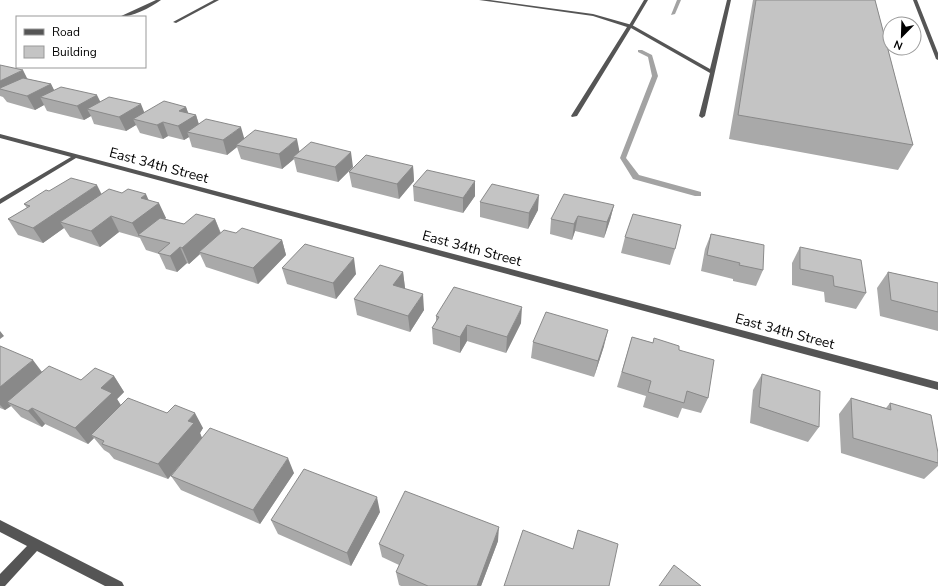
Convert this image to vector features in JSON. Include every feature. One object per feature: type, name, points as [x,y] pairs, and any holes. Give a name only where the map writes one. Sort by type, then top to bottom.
[{"type":"street","points":[[124,16],[159,0]]},
{"type":"street","points":[[175,22],[217,0]]},
{"type":"street","points":[[481,0],[593,15],[630,26],[712,72]]},
{"type":"street","points":[[574,116],[646,0]]},
{"type":"street","points":[[702,116],[729,0]]},
{"type":"street","points":[[915,0],[938,59]]},
{"type":"street","name":"East 34th Street","points":[[0,136],[938,386]]},
{"type":"street","points":[[0,202],[76,156]]},
{"type":"street","points":[[0,526],[118,586]]},
{"type":"street","points":[[0,583],[36,544]]},
{"type":"building","points":[[756,0],[875,0],[882,27],[882,56],[890,56],[913,145],[738,115]]},
{"type":"building","points":[[0,65],[23,70],[0,81]]},
{"type":"building","points":[[23,78],[51,84],[27,96],[0,89]]},
{"type":"building","points":[[61,87],[97,95],[77,106],[40,97]]},
{"type":"building","points":[[109,97],[141,104],[119,117],[87,109]]},
{"type":"building","points":[[164,101],[186,107],[179,111],[196,115],[178,126],[163,122],[157,125],[133,119]]},
{"type":"building","points":[[206,119],[241,127],[223,140],[187,132]]},
{"type":"building","points":[[255,130],[297,139],[279,154],[236,145]]},
{"type":"building","points":[[311,142],[351,152],[335,167],[293,157]]},
{"type":"building","points":[[366,155],[413,166],[397,184],[349,172]]},
{"type":"building","points":[[427,170],[475,181],[463,198],[413,186]]},
{"type":"building","points":[[71,178],[97,185],[33,228],[8,219],[30,206],[24,204],[46,190],[49,191]]},
{"type":"building","points":[[492,184],[539,195],[529,213],[480,202]]},
{"type":"building","points":[[109,189],[122,193],[128,189],[146,194],[141,198],[159,203],[132,223],[111,216],[91,231],[60,222]]},
{"type":"building","points":[[564,194],[614,205],[607,222],[578,216],[574,224],[551,219]]},
{"type":"building","points":[[196,214],[215,219],[182,248],[180,247],[170,256],[158,253],[170,243],[138,235],[160,218],[184,224]]},
{"type":"building","points":[[633,214],[681,225],[675,249],[625,237]]},
{"type":"building","points":[[242,228],[282,240],[253,268],[199,252],[224,230],[236,233]]},
{"type":"building","points":[[711,234],[764,245],[763,270],[739,265],[740,263],[707,255]]},
{"type":"building","points":[[305,244],[354,258],[333,283],[282,268]]},
{"type":"building","points":[[800,247],[861,260],[866,293],[834,286],[833,276],[800,269]]},
{"type":"building","points":[[380,265],[403,272],[393,285],[423,294],[408,316],[354,299]]},
{"type":"building","points":[[888,272],[938,283],[938,312],[891,300]]},
{"type":"building","points":[[454,287],[522,307],[507,337],[467,325],[460,337],[432,328],[439,317],[436,316]]},
{"type":"building","points":[[546,312],[608,330],[598,361],[533,342]]},
{"type":"building","points":[[632,337],[653,343],[654,338],[679,346],[679,350],[714,360],[708,398],[687,391],[684,403],[648,392],[651,381],[622,372]]},
{"type":"building","points":[[0,346],[33,360],[0,387]]},
{"type":"building","points":[[49,366],[81,380],[95,368],[114,376],[101,388],[112,393],[75,428],[32,408],[28,411],[7,402]]},
{"type":"building","points":[[762,374],[820,391],[819,427],[759,407]]},
{"type":"building","points":[[128,398],[167,413],[175,405],[195,413],[188,421],[194,423],[158,464],[102,444],[104,441],[91,435]]},
{"type":"building","points":[[851,398],[891,410],[890,403],[931,415],[938,453],[938,463],[853,438]]},
{"type":"building","points":[[210,428],[288,458],[253,510],[171,476]]},
{"type":"building","points":[[304,469],[377,497],[347,553],[271,520]]},
{"type":"building","points":[[405,491],[499,527],[477,586],[428,586],[396,572],[404,555],[379,544]]},
{"type":"building","points":[[523,530],[573,549],[578,530],[618,544],[609,586],[504,586]]},
{"type":"building","points":[[674,565],[701,586],[659,586]]},
{"type":"waterway","points":[[673,14],[679,0]]},
{"type":"waterway","points":[[640,51],[650,56],[655,76],[623,158],[636,177],[698,194]]}]
